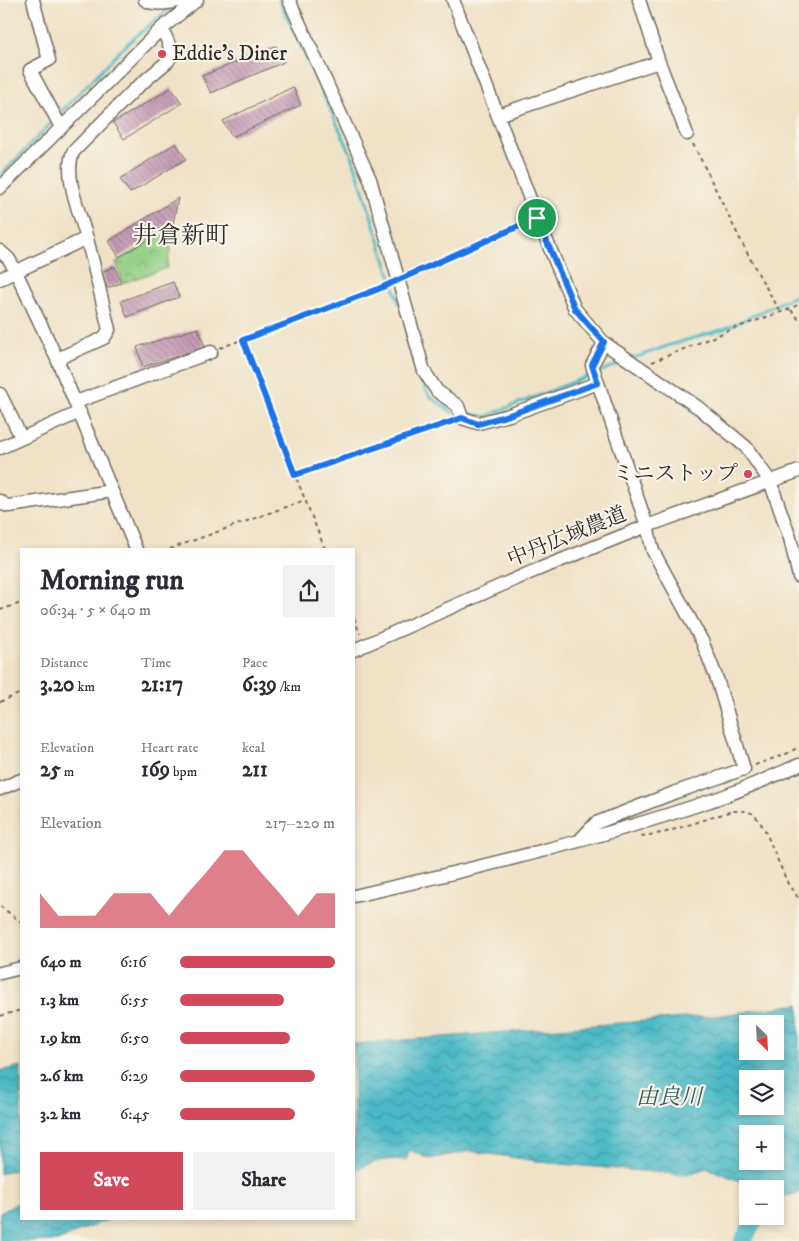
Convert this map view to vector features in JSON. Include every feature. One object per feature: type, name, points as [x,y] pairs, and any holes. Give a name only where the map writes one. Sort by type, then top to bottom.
[{"type":"street","points":[[33,0],[49,60],[30,70],[61,127]]},
{"type":"street","points":[[144,0],[151,3],[166,4],[184,0]]},
{"type":"street","points":[[0,188],[162,28],[197,0]]},
{"type":"street","points":[[289,0],[370,179],[424,371],[437,391],[458,406],[462,418],[478,424],[509,415],[598,383]]},
{"type":"street","points":[[453,0],[537,218],[575,309],[604,342],[699,408],[746,447],[770,481],[790,538],[799,577]]},
{"type":"street","points":[[640,0],[659,62],[687,134]]},
{"type":"street","points":[[57,359],[104,338],[109,330],[87,238],[72,189],[70,160],[73,152],[134,90],[172,56],[162,28]]},
{"type":"street","points":[[498,115],[659,62]]},
{"type":"street","points":[[0,279],[87,238]]},
{"type":"street","points":[[0,251],[9,259],[16,272],[57,359],[136,548]]},
{"type":"street","points":[[579,841],[596,823],[676,792],[744,770],[717,679],[705,648],[653,551],[647,526],[592,365],[604,342]]},
{"type":"street","points":[[0,448],[78,407],[211,352]]},
{"type":"street","points":[[0,394],[21,438]]},
{"type":"street","name":"中丹広域農道","points":[[359,648],[534,572],[647,526],[799,471]]},
{"type":"street","points":[[0,501],[5,506],[9,506],[112,491]]},
{"type":"street","points":[[355,896],[506,861],[579,841],[709,802],[799,765]]},
{"type":"street","points":[[0,788],[20,780]]},
{"type":"street","points":[[0,973],[20,968]]},
{"type":"path","points":[[687,134],[760,279],[781,312]]},
{"type":"path","points":[[211,352],[367,293],[537,218]]},
{"type":"path","points":[[640,367],[799,304]]},
{"type":"path","points":[[790,309],[799,320]]},
{"type":"path","points":[[243,340],[325,548]]},
{"type":"path","points":[[295,475],[462,418]]},
{"type":"path","points":[[173,548],[305,500]]},
{"type":"path","points":[[0,610],[20,604]]},
{"type":"path","points":[[355,624],[359,648]]},
{"type":"path","points":[[0,702],[20,693]]},
{"type":"path","points":[[744,770],[799,747]]},
{"type":"path","points":[[636,836],[663,833],[732,811],[746,811],[754,814],[764,828],[788,884],[799,899]]},
{"type":"path","points":[[0,906],[20,921]]},
{"type":"path","points":[[0,1016],[20,1010]]},
{"type":"green space","points":[[174,228],[167,268],[123,283],[116,262]]},
{"type":"water","name":"由良川","points":[[799,1004],[799,1193],[784,1197],[784,1180],[739,1181],[707,1168],[687,1175],[549,1163],[470,1151],[429,1159],[410,1150],[406,1160],[391,1159],[379,1161],[355,1171],[355,1044],[722,1015]]},
{"type":"water","points":[[20,1066],[20,1170],[0,1174],[0,1071]]},
{"type":"water","points":[[20,1198],[20,1220],[107,1220],[57,1241],[0,1241],[0,1213],[19,1202]]},
{"type":"building","points":[[276,46],[284,62],[211,93],[202,76]]},
{"type":"building","points":[[293,87],[301,105],[232,137],[223,121]]},
{"type":"building","points":[[171,88],[182,103],[124,139],[113,123]]},
{"type":"building","points":[[176,143],[186,159],[130,193],[120,179]]},
{"type":"building","points":[[178,198],[173,224],[119,257],[109,241]]},
{"type":"building","points":[[115,266],[121,283],[107,288],[102,272]]},
{"type":"building","points":[[173,282],[179,297],[127,317],[121,301]]},
{"type":"building","points":[[198,328],[205,347],[143,367],[137,347]]},
{"type":"waterway","points":[[279,0],[352,156],[399,303]]},
{"type":"waterway","points":[[59,114],[127,44],[170,8]]},
{"type":"waterway","points":[[0,176],[53,121]]},
{"type":"waterway","points":[[634,358],[724,329],[799,294]]},
{"type":"waterway","points":[[597,373],[626,361]]},
{"type":"waterway","points":[[418,372],[429,396],[452,412],[456,412]]},
{"type":"waterway","points":[[465,413],[486,416],[591,375]]},
{"type":"waterway","points":[[743,1241],[751,1225]]},
{"type":"place","name":"Eddie's Diner","points":[[162,54]]},
{"type":"place","name":"ミニストップ","points":[[748,474]]},
{"type":"district","name":"井倉新町","points":[[181,236]]},
{"type":"route","points":[[537,218],[575,309],[604,342],[592,365],[598,383],[509,415],[478,424],[462,418],[295,475],[243,340],[376,290],[537,218]]}]
